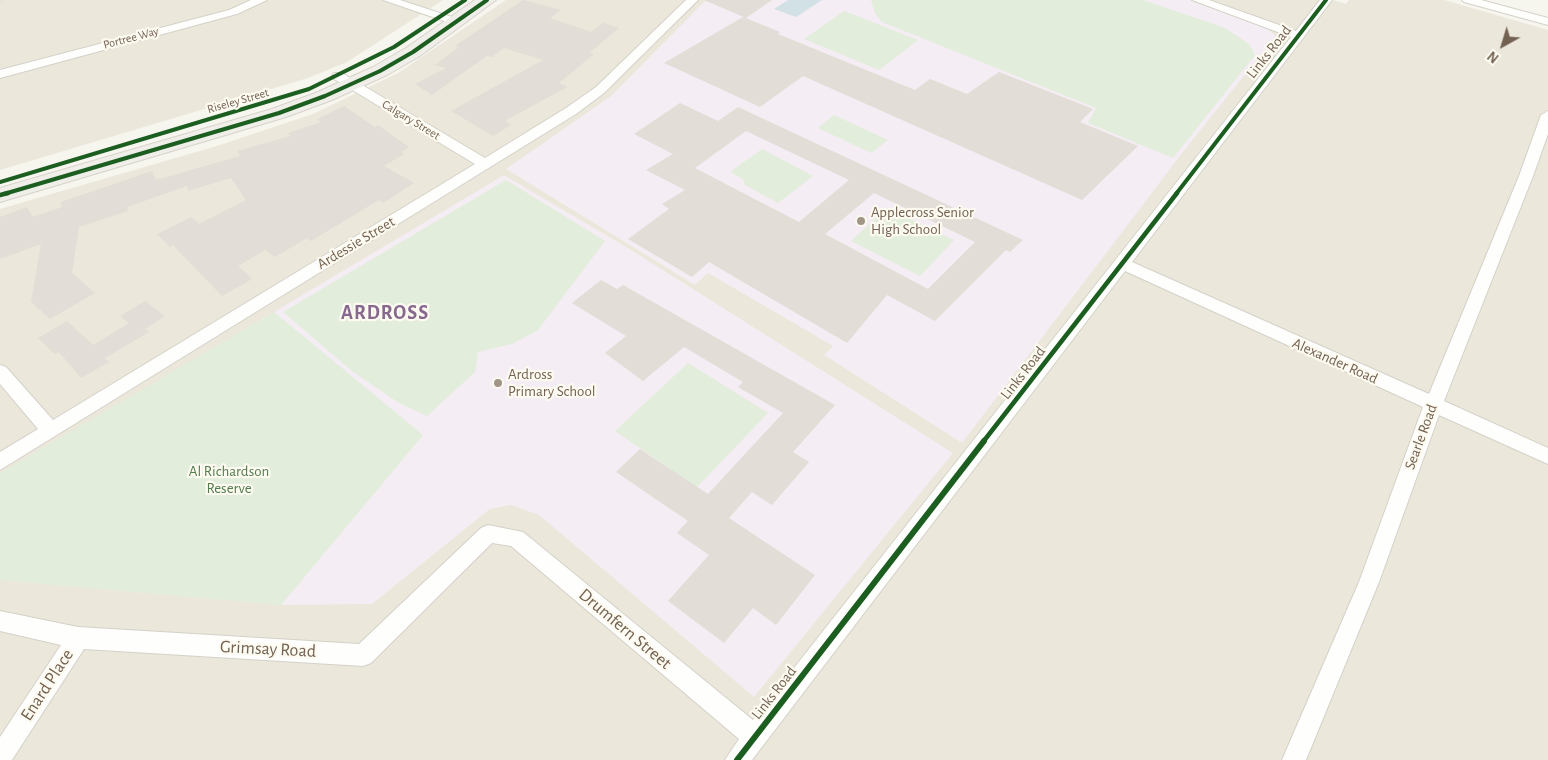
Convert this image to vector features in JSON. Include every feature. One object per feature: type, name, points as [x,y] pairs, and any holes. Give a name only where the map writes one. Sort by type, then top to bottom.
[{"type":"highway","name":"Riseley Street","points":[[0,195],[279,112],[344,80],[413,52],[450,19],[465,0]]},
{"type":"highway","name":"Riseley Street","points":[[450,19],[487,0]]},
{"type":"highway","name":"Riseley Street","points":[[0,182],[344,80]]},
{"type":"street","name":"Portree Way","points":[[0,74],[232,12],[261,0]]},
{"type":"street","points":[[389,0],[450,19]]},
{"type":"street","name":"Ardessie Street","points":[[0,462],[486,164],[594,94],[692,0]]},
{"type":"street","points":[[1198,0],[1298,36]]},
{"type":"street","name":"Links Road","points":[[737,760],[1326,0]]},
{"type":"street","points":[[1468,0],[1548,22]]},
{"type":"street","points":[[1486,0],[1548,17]]},
{"type":"street","name":"Calgary Street","points":[[344,80],[486,164]]},
{"type":"street","name":"Searle Road","points":[[1294,760],[1369,582],[1433,405],[1526,176],[1548,114]]},
{"type":"street","name":"Alexander Road","points":[[1122,264],[1548,456]]},
{"type":"street","points":[[0,372],[50,430]]},
{"type":"street","name":"Drumfern Street","points":[[488,534],[516,538],[755,737]]},
{"type":"street","name":"Grimsay Road","points":[[0,621],[78,638],[363,655],[488,534]]},
{"type":"street","name":"Enard Place","points":[[0,758],[78,638]]},
{"type":"path","points":[[0,4],[4,0]]},
{"type":"shaded area","points":[[0,0],[443,0],[347,62],[308,78],[0,170]]},
{"type":"shaded area","points":[[506,0],[1333,0],[1346,4],[1349,0],[1444,0],[1548,30],[1548,760],[0,760],[0,209],[217,146],[313,114],[398,73]]},
{"type":"shaded area","name":"Applecross Senior High School","points":[[706,0],[1190,0],[1265,27],[1276,36],[1183,152],[962,443],[824,355],[833,346],[708,273],[695,285],[506,169],[611,96]]},
{"type":"shaded area","points":[[788,0],[822,0],[796,17],[774,9]]},
{"type":"shaded area","name":"Ardross Primary School","points":[[504,175],[628,248],[953,453],[754,697],[539,515],[511,505],[490,509],[372,604],[281,605],[0,580],[0,475]]},
{"type":"green space","points":[[871,0],[1143,0],[1225,28],[1249,44],[1255,55],[1173,158],[1088,123],[1096,108],[882,22],[875,13]]},
{"type":"green space","points":[[844,11],[918,40],[879,70],[804,39]]},
{"type":"green space","points":[[834,115],[888,140],[871,153],[818,128]]},
{"type":"green space","points":[[762,149],[813,176],[778,203],[745,185],[743,179],[730,172]]},
{"type":"green space","points":[[506,180],[605,241],[538,330],[512,344],[478,352],[475,372],[427,416],[399,403],[352,371],[283,312]]},
{"type":"green space","points":[[887,208],[954,240],[920,276],[851,241]]},
{"type":"green space","name":"Al Richardson Reserve","points":[[274,312],[423,435],[281,605],[0,580],[0,473]]},
{"type":"green space","points":[[688,363],[768,413],[697,487],[615,431]]},
{"type":"building","points":[[523,0],[561,10],[550,18],[591,32],[603,23],[619,28],[589,53],[594,54],[559,83],[567,87],[505,121],[511,125],[493,136],[451,111],[543,60],[504,48],[492,57],[487,56],[432,95],[415,84],[446,68],[435,65],[459,47],[455,46]]},
{"type":"building","points":[[704,0],[772,0],[746,18]]},
{"type":"building","points":[[743,17],[780,32],[778,34],[915,90],[930,79],[967,94],[999,72],[1093,109],[1080,122],[1138,146],[1082,200],[803,76],[760,107],[664,63]]},
{"type":"building","points":[[680,103],[718,121],[738,107],[1023,240],[1010,252],[1006,250],[935,321],[887,295],[847,343],[709,262],[692,277],[628,239],[669,209],[662,204],[685,190],[646,170],[673,154],[634,134]],"holes":[[[746,131],[849,180],[799,222],[695,168]],[[874,193],[975,242],[928,289],[825,234]]]},
{"type":"building","points":[[344,106],[375,127],[378,125],[409,147],[401,152],[404,154],[384,166],[414,183],[383,203],[379,200],[311,241],[307,238],[275,257],[265,250],[238,266],[252,279],[222,296],[173,245],[170,247],[157,234],[191,217],[199,224],[246,200],[231,178],[188,191],[187,186],[127,207],[128,211],[79,227],[72,273],[95,293],[50,319],[31,302],[41,244],[0,259],[0,217],[27,207],[33,217],[62,207],[61,202],[152,171],[156,180],[240,156],[238,151],[290,136],[288,133],[321,122],[317,119]]},
{"type":"building","points":[[601,280],[617,289],[623,285],[835,405],[793,452],[809,462],[772,505],[752,492],[729,518],[815,575],[776,625],[753,608],[724,643],[668,601],[709,555],[677,533],[688,521],[616,472],[640,449],[708,494],[783,413],[738,387],[743,382],[684,347],[643,381],[605,353],[626,336],[572,303]]},
{"type":"building","points":[[145,301],[165,316],[145,329],[149,332],[105,358],[109,362],[81,378],[59,352],[55,354],[38,338],[67,321],[93,345],[129,323],[120,316]]},
{"type":"cycle path","points":[[0,182],[309,89],[394,47],[465,0]]},
{"type":"cycle path","points":[[0,195],[279,113],[325,96],[380,71],[413,52],[487,0]]},
{"type":"cycle path","points":[[737,760],[1326,0]]},
{"type":"place","name":"Applecross Senior High School","points":[[861,221]]},
{"type":"place","name":"Ardross Primary School","points":[[498,383]]},
{"type":"district","name":"ARDROSS","points":[[385,313]]}]
